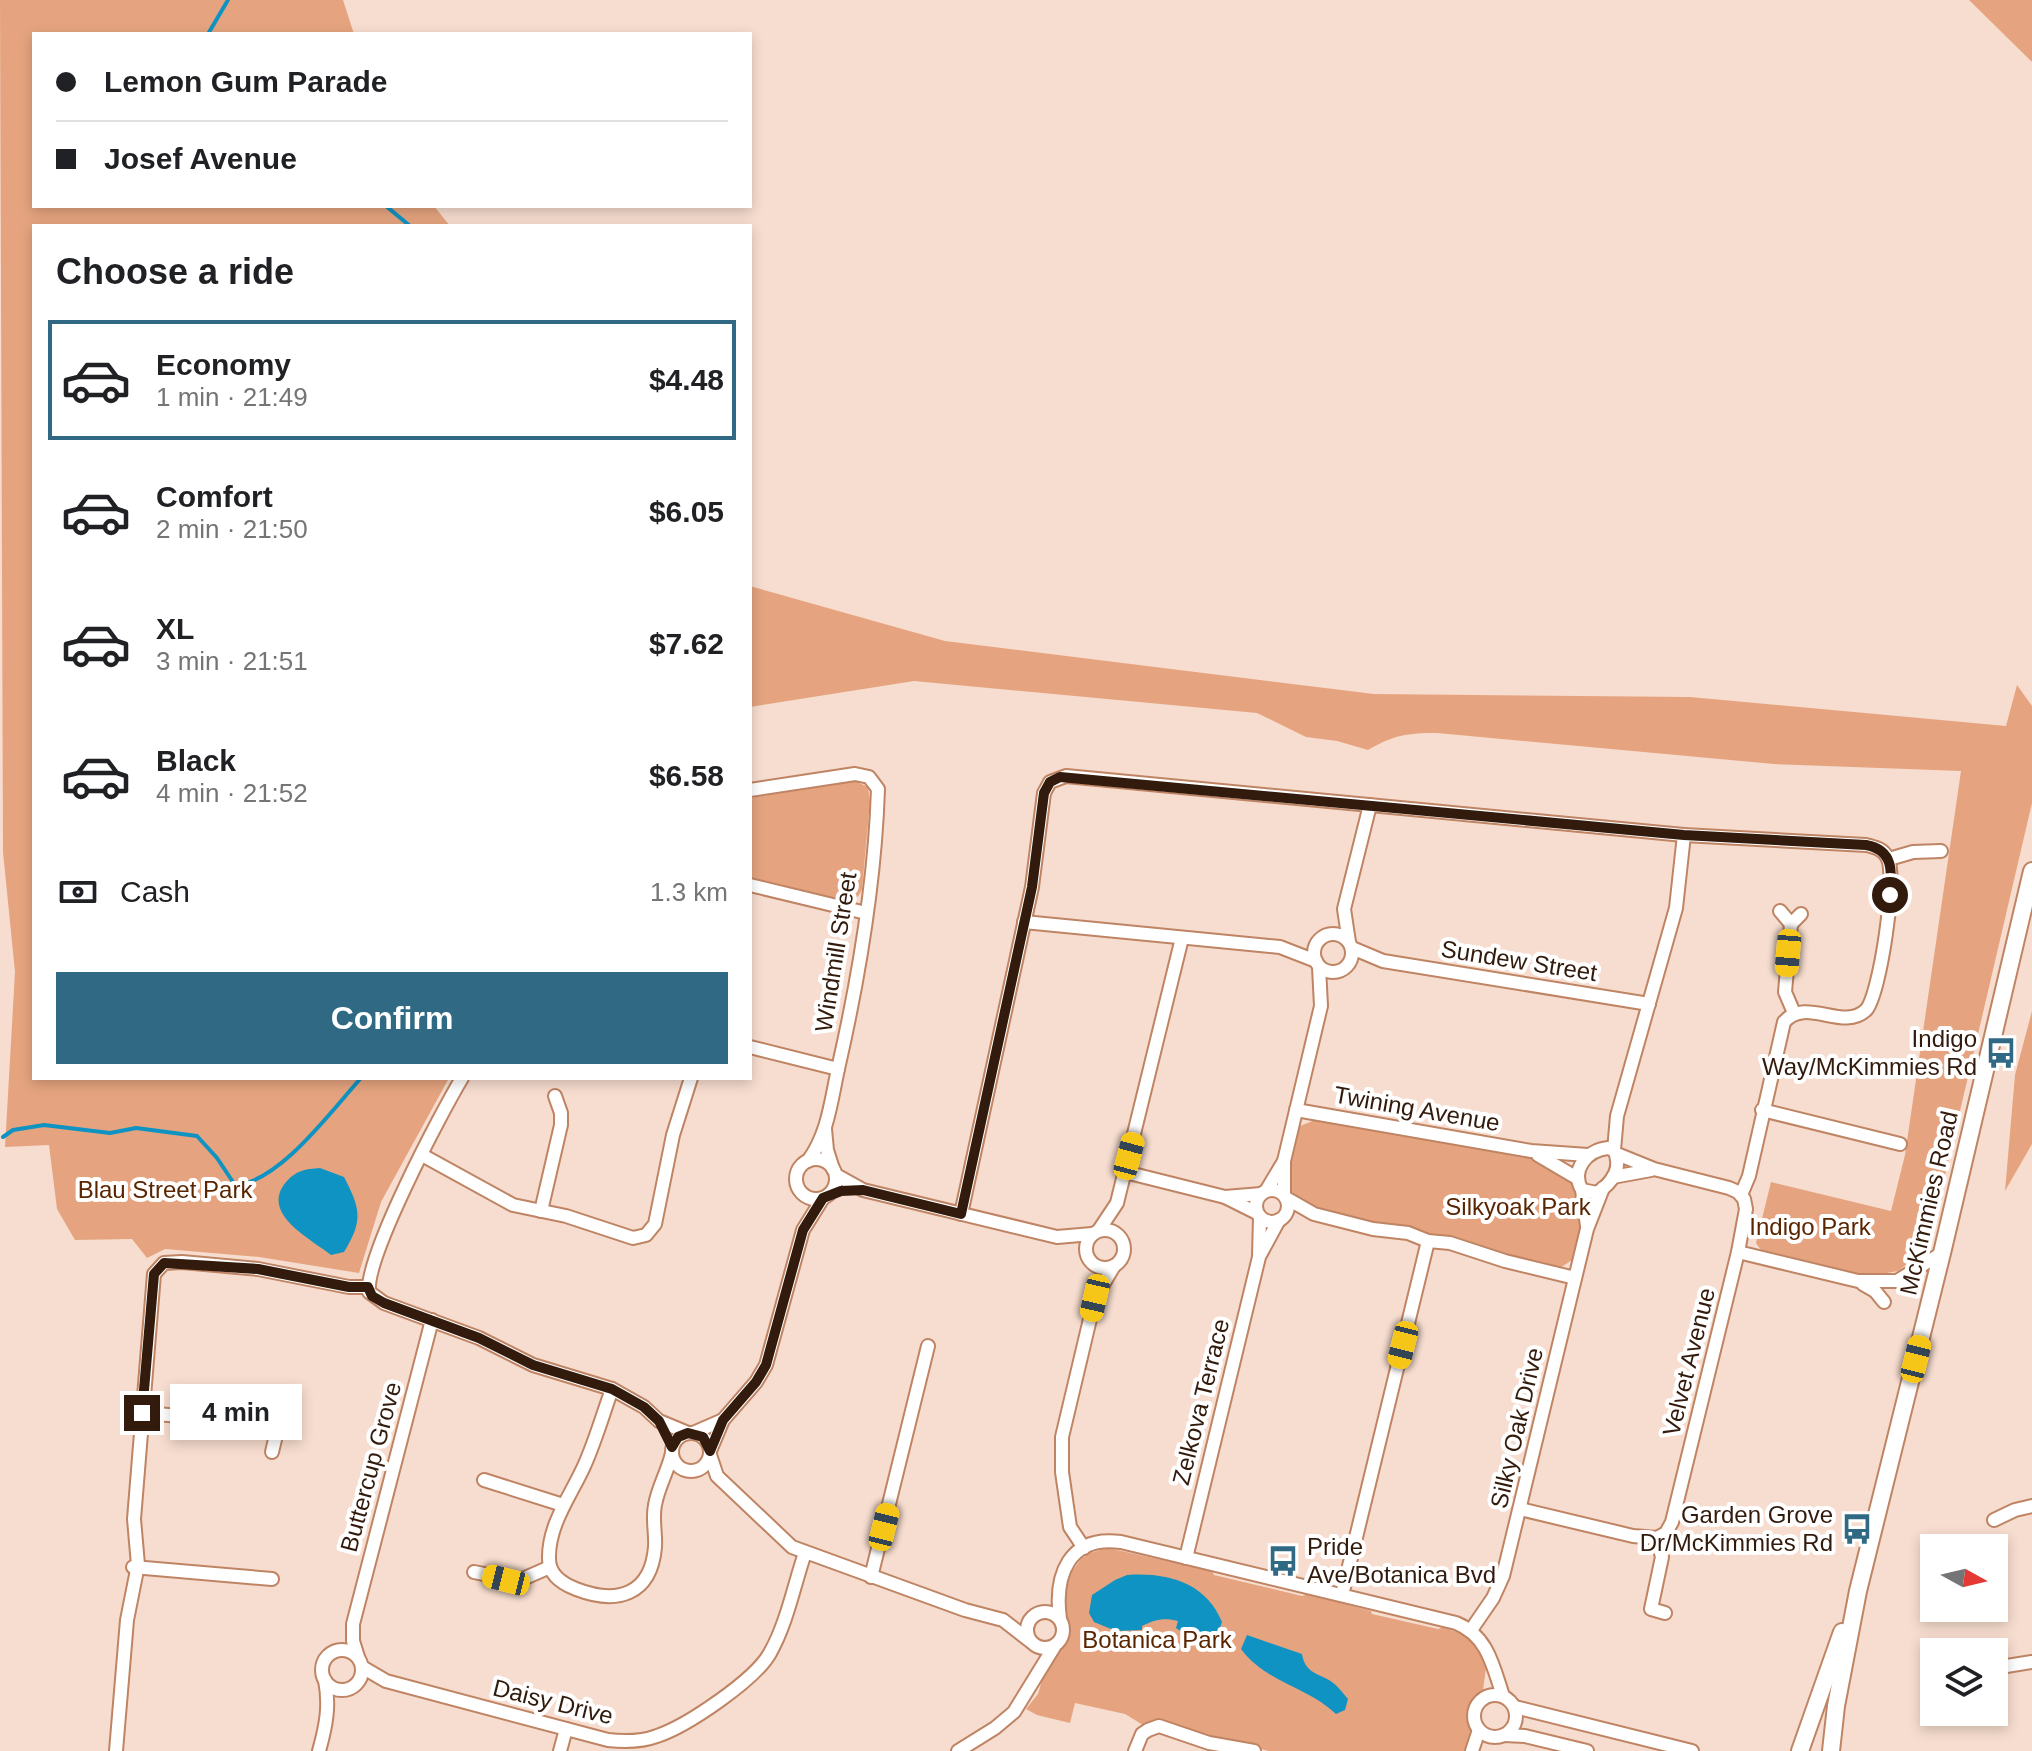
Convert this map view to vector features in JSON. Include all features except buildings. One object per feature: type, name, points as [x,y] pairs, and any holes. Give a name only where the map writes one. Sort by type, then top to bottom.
[{"type":"main road","name":"McKimmies Road","points":[[1831,1751],[1836,1706],[1858,1591],[2032,871]]},
{"type":"main road","name":"McKimmies Road","points":[[1800,1751],[1858,1591]]},
{"type":"street","name":"Windmill Street","points":[[752,790],[855,774],[864,774],[873,780],[878,789],[861,959],[825,1129],[808,1161]]},
{"type":"street","points":[[961,1214],[1037,859],[1044,793],[1050,782],[1060,777],[1684,835],[1866,845],[1883,851],[1889,859],[1891,875],[1886,935],[1868,1007],[1851,1017],[1805,1011],[1794,1013],[1785,992],[1791,924],[1801,914]]},
{"type":"street","points":[[1321,1006],[1314,950],[1344,909],[1370,805]]},
{"type":"street","points":[[1617,1116],[1580,1165],[1579,1184],[1591,1193],[1603,1188],[1618,1166],[1617,1116],[1676,908],[1684,835]]},
{"type":"street","points":[[1889,859],[1899,854],[1941,851]]},
{"type":"street","points":[[752,885],[866,913]]},
{"type":"street","points":[[1281,1219],[1288,1209],[1284,1161],[1321,1006],[1341,970],[1352,959],[1344,909]]},
{"type":"street","points":[[1780,911],[1791,924]]},
{"type":"street","points":[[1024,922],[1280,947],[1338,934],[1350,945]]},
{"type":"street","points":[[1084,1548],[1070,1527],[1062,1472],[1066,1415],[1095,1298],[1123,1256],[1117,1203],[1182,938]]},
{"type":"street","name":"Sundew Street","points":[[1350,945],[1383,961],[1649,1004]]},
{"type":"street","points":[[1280,947],[1331,973],[1341,970]]},
{"type":"street","name":"Sundew Street","points":[[1341,970],[1383,961]]},
{"type":"street","name":"Velvet Avenue","points":[[1657,1538],[1666,1533],[1672,1522],[1738,1252],[1746,1209],[1741,1195],[1749,1176],[1784,1022],[1794,1013]]},
{"type":"street","points":[[752,1048],[838,1069]]},
{"type":"street","points":[[368,1287],[386,1235],[422,1155],[461,1080]]},
{"type":"street","points":[[422,1155],[513,1205],[578,1219],[624,1237],[640,1238],[655,1224],[673,1135],[690,1080]]},
{"type":"street","points":[[541,1211],[561,1125],[561,1113],[555,1096]]},
{"type":"street","name":"Twining Avenue","points":[[1296,1110],[1531,1151],[1592,1152]]},
{"type":"street","points":[[1762,1110],[1900,1144]]},
{"type":"street","name":"Windmill Street","points":[[825,1129],[834,1172]]},
{"type":"street","points":[[1592,1152],[1604,1147],[1654,1169],[1729,1188],[1741,1195]]},
{"type":"street","name":"Twining Avenue","points":[[1531,1151],[1559,1165],[1579,1184]]},
{"type":"street","points":[[661,1486],[704,1466],[723,1420],[750,1390],[766,1365],[803,1230],[802,1192],[797,1175],[808,1161],[825,1161],[834,1172],[863,1190]]},
{"type":"street","points":[[1259,1215],[1256,1203],[1284,1161]]},
{"type":"street","points":[[1613,1177],[1654,1169]]},
{"type":"street","points":[[803,1230],[834,1187],[834,1172]]},
{"type":"street","points":[[1125,1172],[1225,1197],[1269,1222],[1314,1214]]},
{"type":"street","name":"Silky Oak Drive","points":[[1579,1184],[1587,1229]]},
{"type":"street","name":"Silky Oak Drive","points":[[1471,1630],[1499,1586],[1587,1229],[1603,1188]]},
{"type":"street","points":[[802,1192],[811,1198],[863,1190],[1057,1237],[1111,1230],[1121,1237]]},
{"type":"street","points":[[1225,1197],[1276,1190],[1314,1214],[1373,1229],[1408,1233],[1428,1241],[1450,1243],[1505,1261],[1575,1278]]},
{"type":"street","points":[[1095,1298],[1091,1261],[1086,1249],[1117,1203]]},
{"type":"street","name":"Zelkova Terrace","points":[[1186,1558],[1259,1257],[1259,1215]]},
{"type":"street","name":"Zelkova Terrace","points":[[1259,1257],[1281,1219]]},
{"type":"street","points":[[1057,1237],[1103,1268],[1114,1266]]},
{"type":"street","points":[[1342,1595],[1428,1241]]},
{"type":"street","points":[[1738,1252],[1858,1281],[1897,1281],[1942,1253]]},
{"type":"street","points":[[116,1751],[127,1620],[125,1593],[135,1568],[129,1550],[154,1274],[164,1263],[258,1269],[349,1287],[368,1287]]},
{"type":"street","points":[[1858,1281],[1875,1291],[1884,1302]]},
{"type":"street","points":[[368,1287],[377,1300],[479,1338],[533,1365],[612,1389],[644,1407],[659,1421],[703,1437],[717,1476],[781,1539],[805,1553],[965,1610],[1003,1620],[1043,1649],[1054,1647]]},
{"type":"street","name":"Buttercup Grove","points":[[360,1662],[353,1641],[353,1624],[432,1320]]},
{"type":"street","points":[[871,1577],[928,1346]]},
{"type":"street","points":[[612,1389],[585,1465],[563,1505],[550,1551],[550,1567],[556,1577],[578,1590],[614,1596],[633,1592],[646,1580],[653,1560],[654,1510],[678,1437],[723,1420]]},
{"type":"street","points":[[272,1452],[277,1431],[287,1412]]},
{"type":"street","points":[[142,1413],[261,1422],[277,1431]]},
{"type":"street","points":[[659,1421],[676,1465],[717,1476]]},
{"type":"street","points":[[484,1480],[563,1505]]},
{"type":"street","points":[[1994,1520],[2032,1506]]},
{"type":"street","points":[[1520,1509],[1633,1536],[1657,1538],[1662,1557],[1651,1609],[1665,1613]]},
{"type":"street","points":[[958,1751],[1014,1712],[1063,1634],[1057,1592],[1064,1569],[1084,1548],[1103,1541],[1456,1623],[1471,1630],[1485,1646],[1503,1696],[1515,1707],[1646,1746],[1692,1751]]},
{"type":"street","name":"Daisy Drive","points":[[360,1662],[386,1681],[566,1729],[624,1742],[657,1737],[742,1685],[756,1673],[771,1650],[805,1553]]},
{"type":"street","points":[[474,1572],[518,1581],[550,1567]]},
{"type":"street","points":[[135,1568],[272,1579]]},
{"type":"street","points":[[1037,1672],[1027,1629],[1057,1592]]},
{"type":"street","points":[[1003,1620],[1039,1613],[1052,1613],[1060,1619]]},
{"type":"street","name":"Buttercup Grove","points":[[332,1652],[353,1624]]},
{"type":"street","points":[[319,1751],[327,1719],[328,1696],[322,1674],[324,1662],[332,1652],[346,1650],[360,1662],[353,1686],[327,1719]]},
{"type":"street","points":[[2008,1666],[2032,1662]]},
{"type":"street","points":[[1472,1751],[1479,1730],[1474,1712],[1486,1697],[1492,1665]]},
{"type":"street","points":[[325,1680],[339,1690],[353,1686]]},
{"type":"street","name":"Daisy Drive","points":[[353,1686],[386,1681]]},
{"type":"street","points":[[1486,1697],[1503,1696]]},
{"type":"street","points":[[1480,1751],[1498,1736],[1509,1732],[1516,1720],[1515,1707]]},
{"type":"street","points":[[1135,1751],[1142,1734],[1159,1726],[1209,1743],[1254,1751]]},
{"type":"street","points":[[560,1751],[566,1729]]},
{"type":"street","points":[[1479,1730],[1498,1736],[1525,1736],[1587,1751]]},
{"type":"green space","name":"Blau Street Park","points":[[0,0],[343,0],[353,32],[32,32],[32,208],[436,208],[448,224],[32,224],[32,1080],[448,1080],[381,1202],[359,1273],[259,1257],[165,1249],[147,1258],[132,1239],[75,1240],[57,1209],[49,1145],[5,1147],[15,972],[3,852]]},
{"type":"green space","points":[[1969,0],[2032,0],[2032,62]]},
{"type":"green space","name":"Indigo Park","points":[[752,587],[945,641],[1374,694],[1690,697],[2006,726],[2017,685],[2032,706],[2032,803],[1928,1248],[1898,1271],[1870,1276],[1761,1250],[1756,1243],[1771,1182],[1891,1211],[1905,1155],[1961,771],[1774,764],[1437,733],[1401,736],[1368,750],[1337,741],[1306,737],[1257,713],[914,681],[752,707]]},
{"type":"green space","points":[[855,781],[868,787],[870,801],[862,889],[856,898],[840,901],[752,880],[752,798]]},
{"type":"green space","points":[[2032,1011],[2032,1144],[2005,1191],[2015,1075]]},
{"type":"green space","name":"Silkyoak Park","points":[[1315,1120],[1535,1159],[1553,1168],[1568,1179],[1578,1199],[1579,1230],[1572,1260],[1560,1268],[1482,1250],[1452,1236],[1428,1234],[1409,1226],[1375,1224],[1309,1207],[1293,1195],[1288,1176],[1300,1126]]},
{"type":"green space","name":"Botanica Park","points":[[1108,1548],[1212,1571],[1214,1575],[1302,1596],[1307,1594],[1371,1611],[1372,1614],[1438,1629],[1443,1627],[1464,1635],[1483,1657],[1486,1668],[1483,1690],[1472,1709],[1473,1734],[1467,1751],[1268,1751],[1207,1737],[1164,1722],[1143,1725],[1125,1714],[1075,1703],[1070,1723],[1026,1709],[1038,1694],[1047,1663],[1068,1633],[1063,1596],[1068,1577],[1081,1559]]},
{"type":"water","points":[[320,1168],[344,1177],[358,1214],[355,1231],[344,1252],[331,1255],[292,1225],[279,1205],[279,1194],[290,1178],[302,1171]]},
{"type":"water","points":[[1127,1575],[1171,1578],[1196,1589],[1215,1609],[1222,1622],[1216,1639],[1206,1649],[1176,1628],[1178,1621],[1173,1620],[1151,1622],[1142,1626],[1142,1630],[1116,1631],[1094,1622],[1089,1613],[1092,1595]]},
{"type":"water","points":[[1247,1635],[1302,1654],[1308,1668],[1332,1682],[1348,1699],[1345,1710],[1336,1714],[1313,1697],[1262,1669],[1241,1649]]},
{"type":"waterway","points":[[209,32],[228,0]]},
{"type":"waterway","points":[[388,208],[408,224]]},
{"type":"waterway","points":[[3,1137],[13,1130],[44,1125],[110,1133],[136,1128],[197,1136],[235,1185],[252,1181],[287,1159],[359,1080]]},
{"type":"place","name":"Indigo Way/McKimmies Rd","points":[[2001,1053]]},
{"type":"place","name":"Garden Grove Dr/McKimmies Rd","points":[[1857,1529]]},
{"type":"place","name":"Pride Ave/Botanica Bvd","points":[[1283,1561]]},
{"type":"route","points":[[142,1413],[154,1274],[164,1263],[182,1262],[258,1269],[349,1287],[368,1287],[372,1296],[384,1303],[479,1338],[533,1365],[612,1389],[644,1407],[659,1421],[672,1447],[678,1437],[693,1433],[707,1441],[710,1451],[723,1420],[744,1398],[766,1365],[803,1230],[823,1198],[841,1191],[863,1190],[961,1214],[1032,887],[1044,793],[1050,782],[1060,777],[1684,835],[1866,845],[1883,851],[1889,859],[1890,895]]}]
